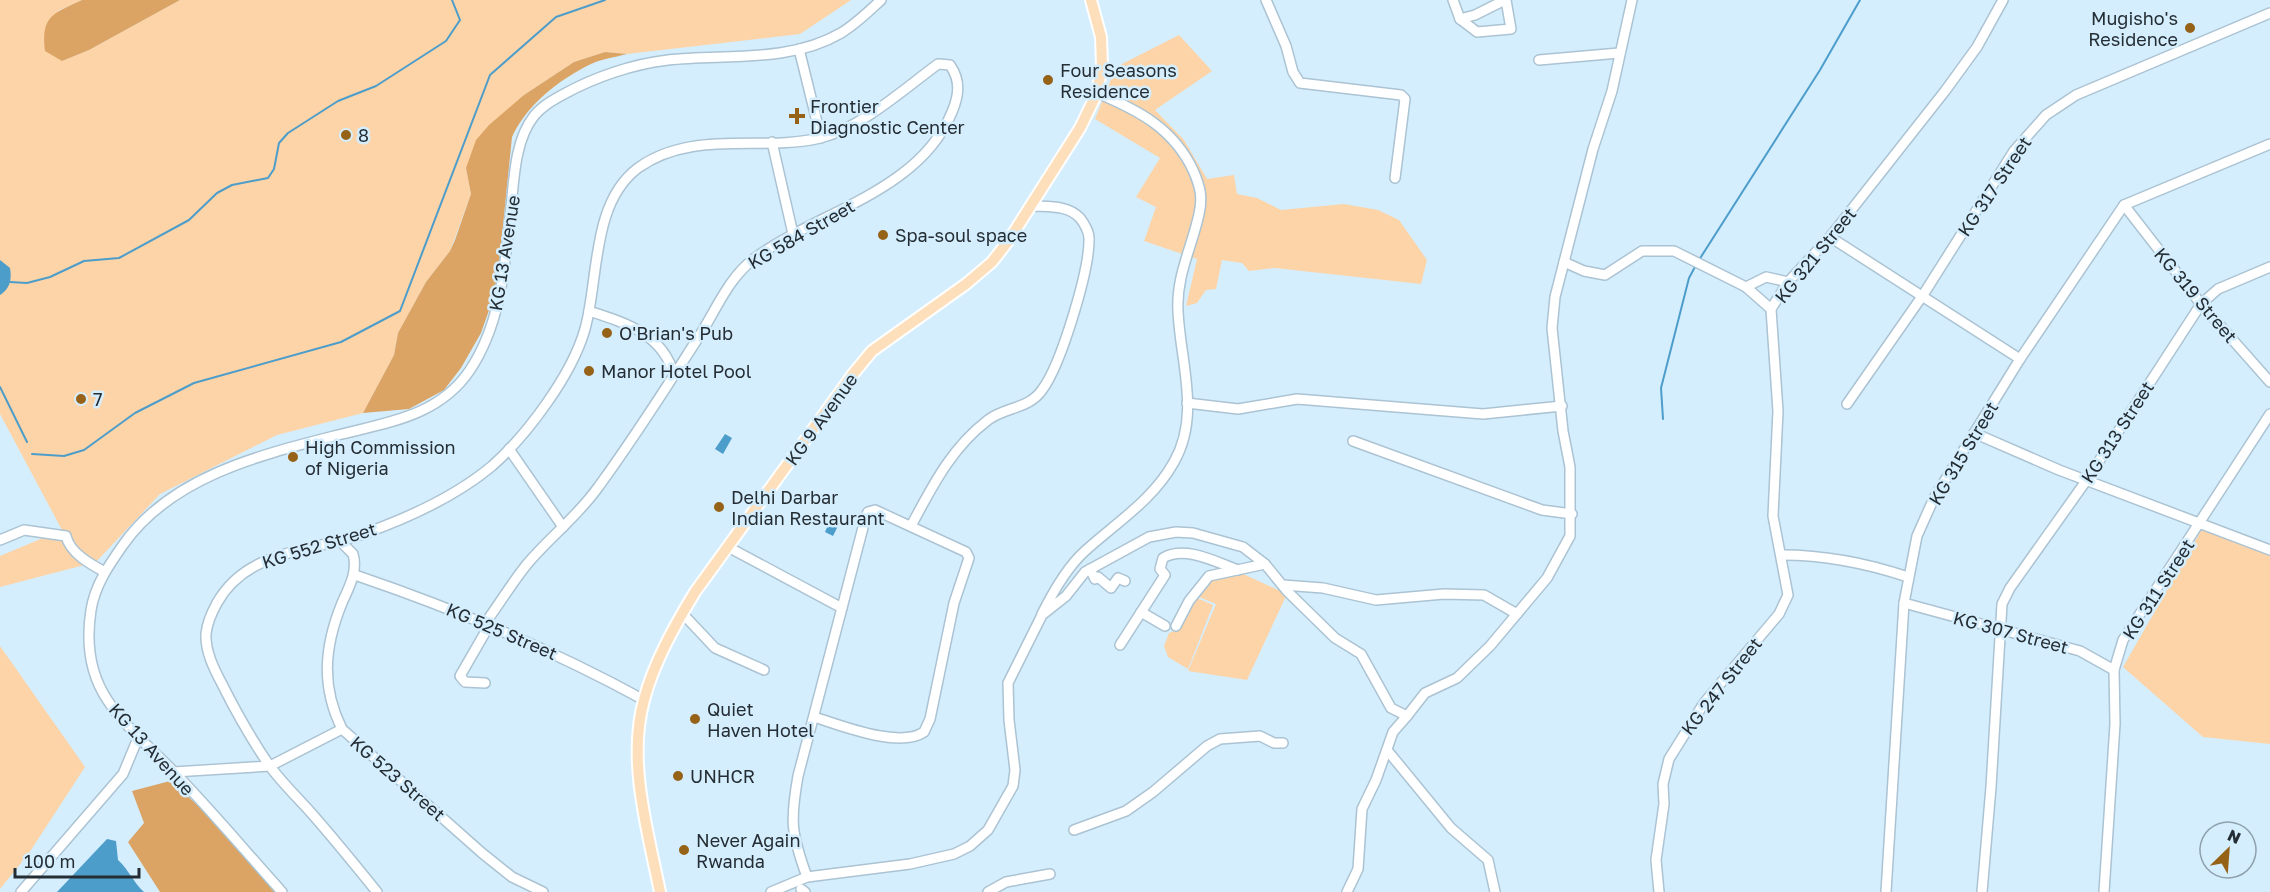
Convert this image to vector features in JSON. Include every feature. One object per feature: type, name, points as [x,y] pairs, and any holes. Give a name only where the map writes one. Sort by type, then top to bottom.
[{"type":"main road","name":"KG 9 Avenue","points":[[660,892],[648,835],[639,760],[639,728],[644,700],[682,613],[853,374],[872,351],[966,284],[992,262],[1033,206],[1080,128],[1097,93],[1102,65],[1101,37],[1091,0]]},
{"type":"street","name":"KG 13 Avenue","points":[[282,892],[174,772],[138,738],[107,700],[87,646],[93,596],[105,572],[129,536],[149,515],[173,496],[198,482],[283,449],[411,417],[451,392],[474,362],[497,307],[519,152],[533,117],[543,106],[592,81],[663,60],[768,55],[799,49],[840,34],[881,0]]},
{"type":"street","points":[[1266,0],[1286,46],[1293,72],[1300,83],[1401,95],[1404,99],[1395,178]]},
{"type":"street","points":[[1453,0],[1460,19],[1477,32],[1512,29],[1505,0],[1460,19]]},
{"type":"street","points":[[1347,892],[1358,869],[1362,809],[1393,732],[1425,693],[1457,678],[1490,646],[1547,578],[1566,545],[1572,514],[1570,467],[1552,328],[1558,282],[1590,160],[1612,91],[1632,0]]},
{"type":"street","name":"KG 321 Street","points":[[1782,555],[1773,516],[1778,411],[1771,309],[1788,282],[1830,237],[1946,91],[1977,47],[2003,0]]},
{"type":"street","name":"KG 317 Street","points":[[1847,405],[1923,295],[2014,151],[2058,105],[2270,13]]},
{"type":"street","points":[[799,49],[821,138]]},
{"type":"street","points":[[1539,60],[1619,53]]},
{"type":"street","name":"KG 552 Street","points":[[377,892],[270,766],[215,672],[208,652],[207,627],[224,591],[253,566],[272,557],[361,534],[427,507],[468,484],[509,449],[545,403],[577,351],[589,311],[605,221],[620,189],[632,174],[663,156],[689,148],[726,142],[772,142],[821,138],[852,124],[938,64],[944,63]]},
{"type":"street","name":"KG 584 Street","points":[[485,683],[465,682],[460,676],[488,623],[527,564],[598,489],[741,269],[793,234],[869,194],[920,159],[932,147],[945,128],[958,94],[954,71],[944,63]]},
{"type":"street","points":[[771,892],[807,877],[910,864],[954,854],[970,846],[987,830],[1013,786],[1015,770],[1009,720],[1008,683],[1042,615],[1061,581],[1083,552],[1153,493],[1166,476],[1186,435],[1186,365],[1178,321],[1178,285],[1199,216],[1202,198],[1200,188],[1188,159],[1165,130],[1131,107],[1097,93]]},
{"type":"street","points":[[772,142],[793,234]]},
{"type":"street","points":[[2124,205],[2270,144]]},
{"type":"street","name":"KG 319 Street","points":[[2124,205],[2202,304],[2270,382]]},
{"type":"street","name":"KG 315 Street","points":[[1886,892],[1904,603],[1917,536],[1926,516],[1974,433],[2020,359],[2124,205]]},
{"type":"street","points":[[911,526],[938,475],[957,449],[988,420],[1034,400],[1042,391],[1065,339],[1080,288],[1089,237],[1081,219],[1069,209],[1033,206]]},
{"type":"street","points":[[1830,237],[2020,359]]},
{"type":"street","points":[[1564,262],[1584,271],[1605,275],[1642,251],[1674,251],[1746,286],[1771,309]]},
{"type":"street","name":"KG 313 Street","points":[[1982,892],[2002,604],[2010,588],[2086,481],[2202,304],[2218,289],[2270,267]]},
{"type":"street","points":[[1746,286],[1766,277],[1788,282]]},
{"type":"street","points":[[589,311],[636,329],[653,339],[670,361],[674,375]]},
{"type":"street","points":[[1187,404],[1238,409],[1297,399],[1483,414],[1562,406]]},
{"type":"street","name":"KG 311 Street","points":[[2104,892],[2113,778],[2114,670],[2123,640],[2270,414]]},
{"type":"street","points":[[1974,433],[2086,481],[2201,522],[2270,550]]},
{"type":"street","points":[[1353,441],[1542,510],[1572,514]]},
{"type":"street","points":[[509,449],[563,527]]},
{"type":"street","points":[[807,877],[794,840],[791,823],[798,776],[868,512],[875,510],[966,552],[969,558],[954,603],[927,726],[920,734],[902,738],[854,729],[814,717]]},
{"type":"street","points":[[0,540],[24,530],[66,536],[68,546],[93,566],[105,572]]},
{"type":"street","points":[[1042,615],[1066,596],[1090,569],[1149,537],[1176,532],[1223,540],[1243,548],[1265,564],[1335,638],[1361,654],[1391,708],[1407,716]]},
{"type":"street","name":"KG 523 Street","points":[[339,540],[353,554],[355,574],[331,634],[325,669],[332,710],[342,729],[482,853],[512,877],[543,892]]},
{"type":"street","points":[[728,547],[842,608]]},
{"type":"street","points":[[1120,645],[1165,575],[1160,569],[1163,558],[1169,555],[1188,554],[1238,570]]},
{"type":"street","points":[[1782,555],[1817,555],[1870,564],[1908,577]]},
{"type":"street","name":"KG 247 Street","points":[[1659,892],[1657,851],[1664,804],[1663,784],[1669,759],[1704,703],[1785,605],[1788,595],[1782,555]]},
{"type":"street","points":[[1176,627],[1189,601],[1209,576],[1265,564]]},
{"type":"street","points":[[1090,569],[1095,579],[1098,577],[1111,588],[1118,578],[1125,581]]},
{"type":"street","name":"KG 525 Street","points":[[355,574],[488,623],[584,667],[644,700]]},
{"type":"street","points":[[1283,585],[1323,588],[1376,600],[1444,594],[1484,595],[1517,614]]},
{"type":"street","name":"KG 307 Street","points":[[1904,603],[2080,651],[2114,670]]},
{"type":"street","points":[[1141,612],[1165,626]]},
{"type":"street","points":[[682,613],[715,648],[764,670]]},
{"type":"street","points":[[174,772],[270,766],[342,729]]},
{"type":"street","points":[[1074,830],[1126,811],[1153,792],[1206,746],[1220,739],[1260,736],[1274,743],[1283,743]]},
{"type":"street","points":[[21,892],[123,774],[138,738]]},
{"type":"street","points":[[1387,750],[1451,828],[1488,860],[1495,892]]},
{"type":"street","points":[[988,892],[1006,882],[1050,874]]},
{"type":"shaded area","points":[[0,0],[82,0],[58,11],[62,61],[89,50],[180,0],[851,0],[800,34],[627,54],[605,52],[574,62],[524,95],[466,168],[471,194],[450,251],[426,282],[398,333],[394,355],[363,413],[277,435],[160,494],[96,562],[0,587],[0,556],[62,530],[0,414]]},
{"type":"shaded area","points":[[82,0],[180,0],[89,50],[62,61],[45,51],[44,39],[47,23],[56,13]]},
{"type":"shaded area","points":[[1179,35],[1212,71],[1155,110],[1184,140],[1207,179],[1234,175],[1237,194],[1257,198],[1281,210],[1344,204],[1378,210],[1399,220],[1427,260],[1421,284],[1275,268],[1249,271],[1242,263],[1222,260],[1216,289],[1206,290],[1197,303],[1186,306],[1197,259],[1144,241],[1156,207],[1136,197],[1160,158],[1095,119],[1116,67]]},
{"type":"shaded area","points":[[605,52],[627,54],[591,64],[555,86],[526,114],[512,137],[494,296],[481,333],[461,368],[444,390],[409,409],[363,413],[394,355],[398,333],[426,282],[450,251],[455,240],[471,194],[466,168],[476,140],[489,125],[524,95],[574,62]]},
{"type":"shaded area","points":[[2202,529],[2270,551],[2270,744],[2203,737],[2123,667]]},
{"type":"shaded area","points":[[1243,574],[1287,594],[1247,680],[1188,671],[1216,604],[1199,597],[1212,578]]},
{"type":"shaded area","points":[[1195,597],[1213,605],[1188,669],[1168,657],[1164,646],[1169,633],[1179,629]]},
{"type":"shaded area","points":[[0,646],[85,767],[29,853],[0,889]]},
{"type":"shaded area","points":[[170,781],[215,820],[276,892],[160,892],[128,842],[144,823],[132,791]]},
{"type":"water","points":[[0,260],[10,268],[11,276],[8,287],[0,295]]},
{"type":"water","points":[[725,434],[732,438],[723,454],[715,449]]},
{"type":"water","points":[[832,516],[841,520],[833,536],[825,532]]},
{"type":"water","points":[[107,839],[116,841],[118,860],[144,892],[57,892]]},
{"type":"waterway","points":[[10,282],[27,283],[50,277],[84,261],[119,258],[189,220],[217,193],[232,185],[268,178],[274,169],[279,143],[288,133],[338,101],[376,86],[446,41],[460,20],[452,0]]},
{"type":"waterway","points":[[32,454],[64,456],[84,450],[135,413],[194,383],[341,342],[400,311],[490,75],[556,17],[605,0]]},
{"type":"waterway","points":[[1699,260],[1820,70],[1860,0]]},
{"type":"waterway","points":[[1663,419],[1661,388],[1689,278],[1696,265]]},
{"type":"waterway","points":[[0,387],[27,442]]},
{"type":"place","name":"Mugisho's Residence","points":[[2190,28]]},
{"type":"place","name":"Four Seasons Residence","points":[[1048,80]]},
{"type":"place","name":"Frontier Diagnostic Center","points":[[797,116]]},
{"type":"place","name":"8","points":[[346,135]]},
{"type":"place","name":"Spa-soul space","points":[[883,235]]},
{"type":"place","name":"O'Brian's Pub","points":[[607,333]]},
{"type":"place","name":"Manor Hotel Pool","points":[[589,371]]},
{"type":"place","name":"7","points":[[81,399]]},
{"type":"place","name":"High Commission of Nigeria","points":[[293,457]]},
{"type":"place","name":"Delhi Darbar Indian Restaurant","points":[[719,507]]},
{"type":"place","name":"Quiet Haven Hotel","points":[[695,719]]},
{"type":"place","name":"UNHCR","points":[[678,776]]},
{"type":"place","name":"Never Again Rwanda","points":[[684,850]]}]
